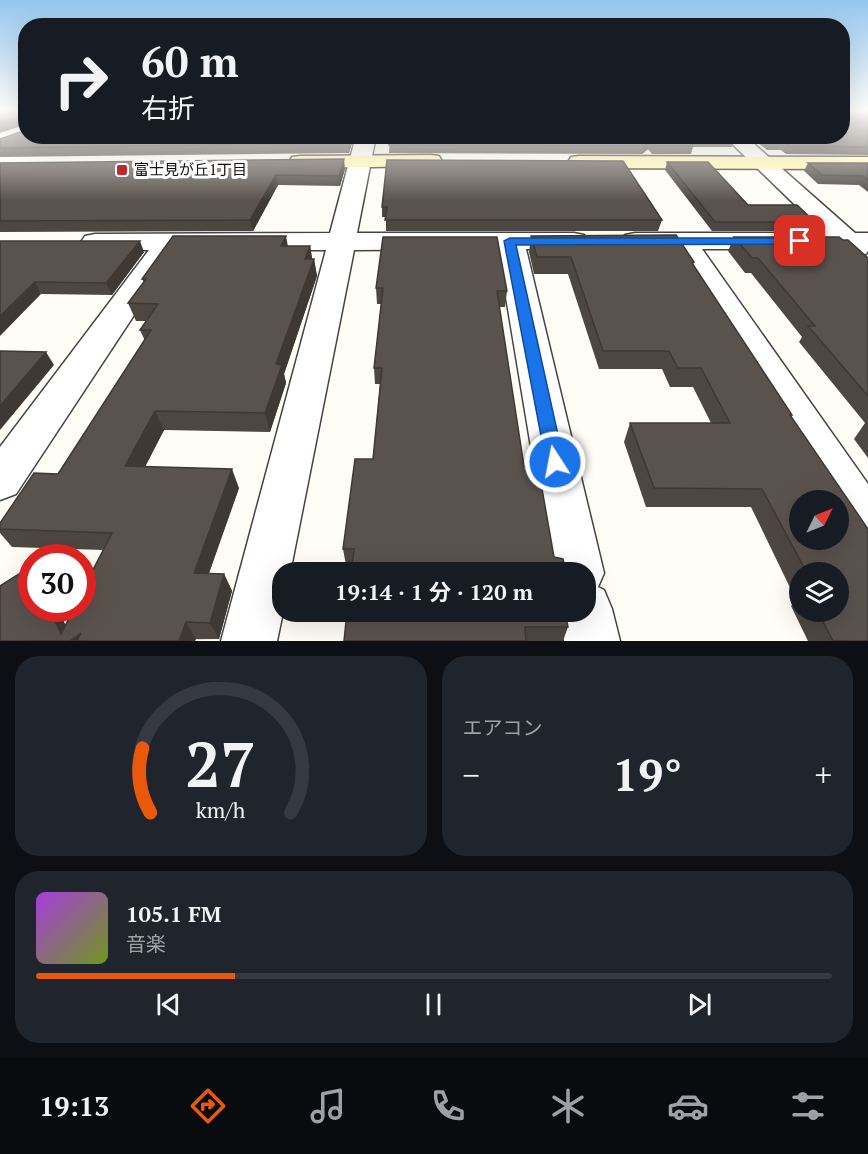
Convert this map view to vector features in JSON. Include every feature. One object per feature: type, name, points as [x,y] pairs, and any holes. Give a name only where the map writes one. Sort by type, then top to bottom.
[{"type":"street","points":[[742,144],[858,241],[868,259]]},
{"type":"street","points":[[275,162],[362,149],[454,162]]},
{"type":"street","points":[[249,641],[362,149]]},
{"type":"street","points":[[561,162],[868,163]]},
{"type":"street","points":[[510,241],[576,562]]},
{"type":"street","points":[[682,241],[868,523]]},
{"type":"street","points":[[68,242],[858,241]]},
{"type":"street","points":[[0,481],[169,242]]},
{"type":"street","points":[[588,622],[592,641]]},
{"type":"building","points":[[0,141],[18,141],[18,144],[278,144],[0,148]]},
{"type":"building","points":[[850,141],[868,141],[868,147],[790,146],[788,144],[850,144]]},
{"type":"building","points":[[389,144],[646,144],[644,146]]},
{"type":"building","points":[[652,144],[691,144],[693,146],[654,146]]},
{"type":"building","points":[[344,159],[339,176],[276,175],[250,220],[0,221],[0,163]]},
{"type":"building","points":[[387,160],[623,161],[662,220],[385,220],[387,207],[382,207]]},
{"type":"building","points":[[667,162],[708,162],[748,205],[797,205],[815,222],[715,222]]},
{"type":"building","points":[[808,163],[868,163],[868,180],[863,176],[822,175]]},
{"type":"building","points":[[676,235],[792,415],[790,415],[841,490],[789,490],[789,539],[762,489],[654,488],[630,423],[730,423],[701,368],[678,368],[669,351],[603,351],[571,257],[537,257],[531,236]]},
{"type":"building","points":[[173,236],[286,236],[281,246],[310,246],[305,259],[314,259],[276,364],[282,365],[265,413],[155,411],[125,466],[232,469],[194,573],[224,574],[210,623],[186,622],[179,641],[77,641],[81,633],[70,641],[0,641],[0,586],[18,575],[18,622],[56,622],[61,634],[67,622],[96,622],[96,564],[112,533],[0,529],[0,523],[34,473],[58,474],[151,330],[140,330],[158,304],[128,303],[146,279],[142,279]]},
{"type":"building","points":[[383,237],[497,237],[507,291],[497,291],[524,466],[538,466],[554,557],[563,559],[564,562],[352,562],[354,549],[343,549],[355,459],[373,459],[382,368],[374,368],[383,288],[376,288]]},
{"type":"building","points":[[734,237],[839,237],[848,240],[868,258],[868,396],[808,326],[815,326],[758,258],[752,258]]},
{"type":"building","points":[[0,241],[140,241],[106,283],[35,282],[0,316]]},
{"type":"building","points":[[0,351],[46,352],[0,406]]},
{"type":"building","points":[[849,501],[868,529],[868,641],[833,641],[823,622],[849,622],[849,562],[801,562],[795,550],[849,550]]},
{"type":"building","points":[[346,622],[567,622],[568,627],[525,627],[526,641],[344,641]]},
{"type":"place","name":"富士見が丘1丁目","points":[[122,170]]},
{"type":"route","points":[[555,462],[510,241],[800,241]]}]
